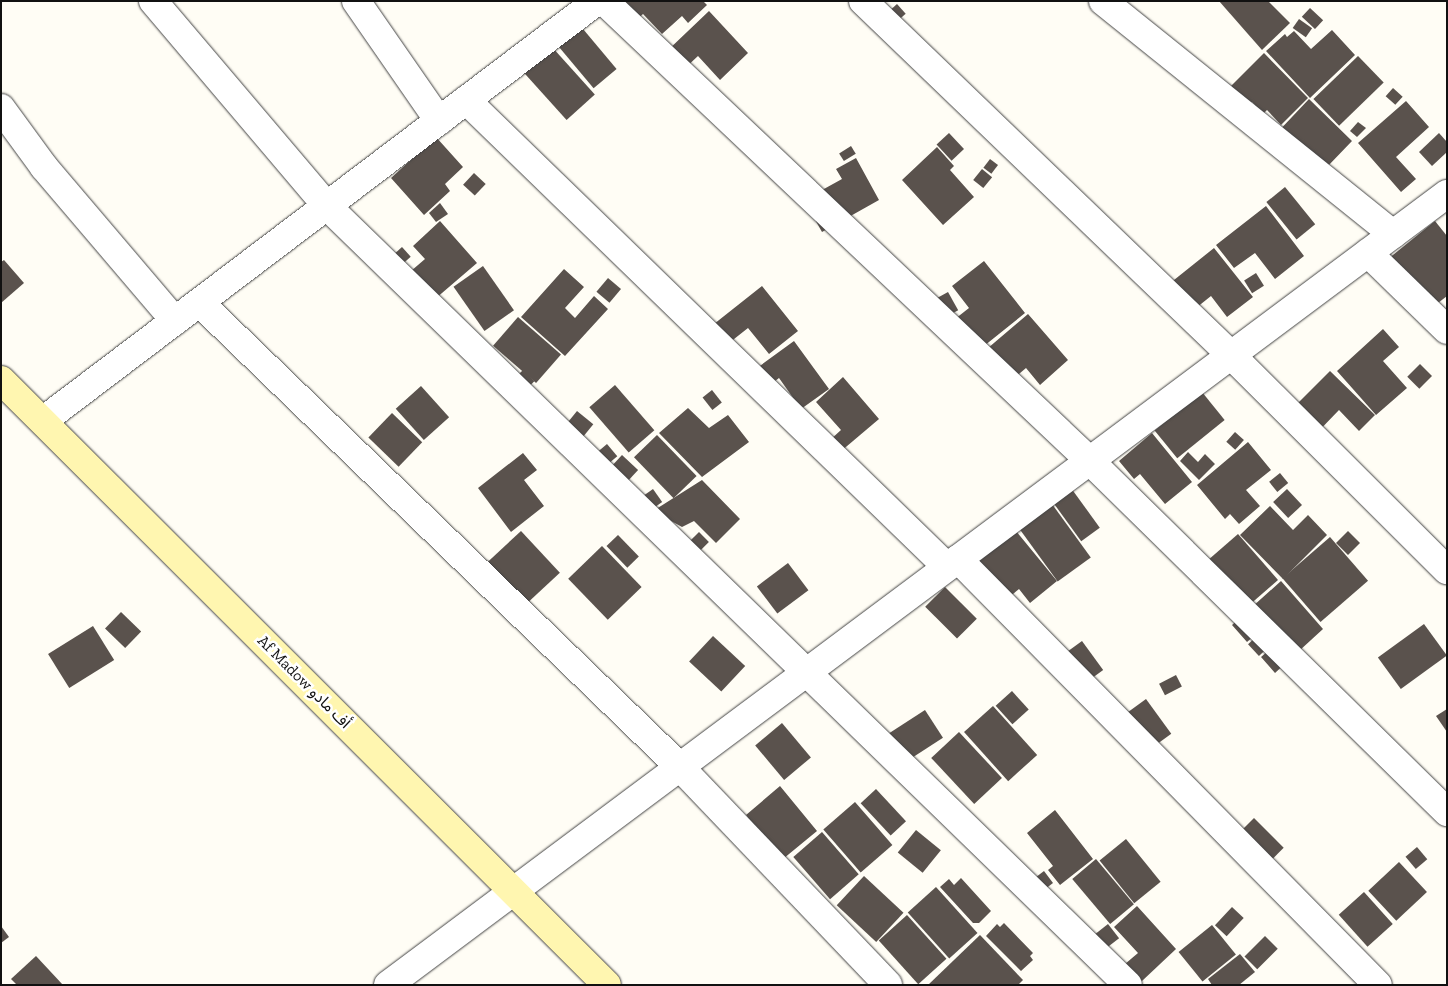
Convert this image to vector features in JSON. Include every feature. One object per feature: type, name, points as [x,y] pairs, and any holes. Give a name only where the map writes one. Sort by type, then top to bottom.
[{"type":"street","points":[[153,1],[327,206],[808,671],[1128,985]]},
{"type":"street","points":[[356,1],[439,121]]},
{"type":"street","points":[[863,1],[1231,355],[1447,570]]},
{"type":"street","points":[[1103,1],[1393,234]]},
{"type":"street","points":[[44,420],[439,121],[590,4],[1090,461],[1447,812]]},
{"type":"street","points":[[466,100],[952,563],[1378,985]]},
{"type":"street","points":[[1,108],[44,167],[175,321]]},
{"type":"street","points":[[388,985],[1447,194]]},
{"type":"street","points":[[1368,253],[1447,330]]},
{"type":"street","points":[[200,303],[680,767],[888,985]]},
{"type":"street","name":"Af Madow أف مادو","points":[[1,380],[44,420],[512,892],[607,985]]},
{"type":"building","points":[[621,1],[703,1],[707,5],[688,23],[682,16],[662,34],[643,14],[634,22]]},
{"type":"building","points":[[1219,1],[1268,1],[1290,23],[1262,50]]},
{"type":"building","points":[[897,4],[906,14],[896,22],[887,13]]},
{"type":"building","points":[[1310,8],[1323,20],[1315,29],[1302,17]]},
{"type":"building","points":[[709,11],[748,53],[720,80],[698,56],[683,70],[666,52]]},
{"type":"building","points":[[1299,19],[1312,28],[1306,37],[1293,28]]},
{"type":"building","points":[[578,23],[617,69],[594,88],[555,42]]},
{"type":"building","points":[[1332,30],[1355,55],[1310,98],[1266,51],[1285,34],[1287,37],[1294,31],[1311,49]]},
{"type":"building","points":[[552,47],[595,95],[567,120],[524,72]]},
{"type":"building","points":[[1264,53],[1308,98],[1281,125],[1267,110],[1263,114],[1252,102],[1237,117],[1219,98]]},
{"type":"building","points":[[1358,56],[1384,83],[1339,126],[1313,99]]},
{"type":"building","points":[[1393,88],[1403,97],[1395,105],[1386,96]]},
{"type":"building","points":[[1309,99],[1352,141],[1327,167],[1301,143],[1292,153],[1274,136]]},
{"type":"building","points":[[1406,101],[1429,127],[1396,157],[1416,179],[1401,192],[1358,143]]},
{"type":"building","points":[[1358,122],[1366,128],[1357,137],[1350,131]]},
{"type":"building","points":[[949,133],[964,149],[952,161],[937,145]]},
{"type":"building","points":[[1439,133],[1447,142],[1447,152],[1432,166],[1419,152]]},
{"type":"building","points":[[436,137],[463,167],[445,184],[450,191],[424,215],[391,178]]},
{"type":"building","points":[[851,146],[856,154],[844,161],[839,153]]},
{"type":"building","points":[[937,147],[954,166],[950,170],[974,197],[943,225],[902,180]]},
{"type":"building","points":[[856,158],[879,200],[822,232],[804,200],[842,179],[836,169]]},
{"type":"building","points":[[990,159],[998,165],[991,174],[983,168]]},
{"type":"building","points":[[982,169],[992,177],[983,188],[973,180]]},
{"type":"building","points":[[474,173],[486,184],[475,196],[463,185]]},
{"type":"building","points":[[1285,187],[1315,224],[1297,239],[1266,202]]},
{"type":"building","points":[[440,203],[448,214],[436,222],[429,213]]},
{"type":"building","points":[[1266,206],[1304,256],[1275,279],[1255,253],[1234,268],[1216,245]]},
{"type":"building","points":[[440,221],[477,263],[435,299],[411,271],[425,259],[413,246]]},
{"type":"building","points":[[1435,221],[1447,236],[1447,296],[1424,314],[1383,263]]},
{"type":"building","points":[[402,247],[411,257],[400,266],[392,256]]},
{"type":"building","points":[[1214,248],[1253,297],[1227,317],[1211,296],[1191,312],[1169,284]]},
{"type":"building","points":[[4,260],[24,283],[1,303],[1,262]]},
{"type":"building","points":[[984,261],[1025,313],[979,350],[955,319],[969,308],[952,286]]},
{"type":"building","points":[[483,266],[514,310],[484,331],[454,287]]},
{"type":"building","points":[[564,269],[584,287],[565,308],[575,318],[594,296],[608,309],[565,356],[521,317]]},
{"type":"building","points":[[1256,273],[1264,286],[1252,293],[1244,280]]},
{"type":"building","points":[[608,278],[621,289],[609,303],[596,292]]},
{"type":"building","points":[[762,286],[798,331],[769,354],[748,328],[729,343],[714,324]]},
{"type":"building","points":[[948,292],[958,310],[944,318],[934,300]]},
{"type":"building","points":[[1028,314],[1068,360],[1040,385],[1026,368],[1007,384],[981,354]]},
{"type":"building","points":[[518,317],[561,354],[536,383],[493,346]]},
{"type":"building","points":[[1383,329],[1399,347],[1383,361],[1407,388],[1376,415],[1337,371]]},
{"type":"building","points":[[794,341],[829,389],[801,409],[779,378],[758,394],[746,376]]},
{"type":"building","points":[[1420,364],[1432,376],[1419,389],[1407,377]]},
{"type":"building","points":[[523,370],[534,381],[522,394],[510,383]]},
{"type":"building","points":[[1330,371],[1375,415],[1359,431],[1339,410],[1312,438],[1287,414]]},
{"type":"building","points":[[843,377],[879,419],[840,452],[830,440],[841,430],[816,402]]},
{"type":"building","points":[[615,385],[654,430],[629,453],[589,407]]},
{"type":"building","points":[[421,386],[449,417],[424,440],[396,409]]},
{"type":"building","points":[[712,390],[722,403],[712,410],[703,397]]},
{"type":"building","points":[[1202,392],[1225,420],[1177,458],[1155,430]]},
{"type":"building","points":[[688,408],[709,428],[728,415],[749,442],[702,477],[659,433]]},
{"type":"building","points":[[577,411],[593,424],[579,442],[563,429]]},
{"type":"building","points":[[392,413],[422,442],[399,467],[368,437]]},
{"type":"building","points":[[1235,432],[1244,440],[1235,450],[1226,442]]},
{"type":"building","points":[[1152,433],[1192,482],[1165,504],[1140,474],[1134,479],[1119,461]]},
{"type":"building","points":[[657,435],[697,476],[674,498],[634,457]]},
{"type":"building","points":[[1248,442],[1271,470],[1246,490],[1260,506],[1239,524],[1230,514],[1225,519],[1197,485]]},
{"type":"building","points":[[607,444],[617,456],[608,464],[598,452]]},
{"type":"building","points":[[1188,452],[1198,462],[1205,454],[1215,464],[1199,480],[1180,461]]},
{"type":"building","points":[[523,453],[537,470],[524,480],[544,506],[511,532],[478,488]]},
{"type":"building","points":[[622,455],[638,470],[626,482],[610,467]]},
{"type":"building","points":[[1280,473],[1288,483],[1277,492],[1269,482]]},
{"type":"building","points":[[702,480],[740,519],[716,543],[694,521],[682,527],[653,511]]},
{"type":"building","points":[[1071,488],[1100,528],[1081,541],[1052,502]]},
{"type":"building","points":[[653,489],[662,502],[652,510],[642,496]]},
{"type":"building","points":[[1287,489],[1302,505],[1288,518],[1273,502]]},
{"type":"building","points":[[1052,504],[1091,557],[1058,581],[1019,528]]},
{"type":"building","points":[[1270,506],[1293,530],[1308,515],[1327,535],[1283,579],[1240,535]]},
{"type":"building","points":[[521,531],[560,573],[518,612],[479,570]]},
{"type":"building","points":[[1016,531],[1057,581],[1030,603],[1019,589],[1006,600],[977,563]]},
{"type":"building","points":[[1348,531],[1360,543],[1348,555],[1336,543]]},
{"type":"building","points":[[699,532],[709,542],[698,553],[688,543]]},
{"type":"building","points":[[1238,534],[1278,580],[1233,619],[1193,573]]},
{"type":"building","points":[[618,535],[639,557],[627,568],[606,546]]},
{"type":"building","points":[[1330,537],[1368,581],[1321,622],[1282,578]]},
{"type":"building","points":[[602,546],[642,587],[608,620],[568,579]]},
{"type":"building","points":[[788,563],[808,590],[777,614],[757,586]]},
{"type":"building","points":[[1281,581],[1323,629],[1275,673],[1261,657],[1277,643],[1263,628],[1247,642],[1232,625]]},
{"type":"building","points":[[945,587],[977,619],[957,639],[925,607]]},
{"type":"building","points":[[121,612],[141,631],[125,648],[105,629]]},
{"type":"building","points":[[1424,624],[1447,656],[1401,689],[1378,658]]},
{"type":"building","points":[[93,626],[114,660],[69,688],[48,654]]},
{"type":"building","points":[[1259,634],[1270,646],[1259,656],[1248,644]]},
{"type":"building","points":[[713,636],[745,666],[721,692],[689,662]]},
{"type":"building","points":[[1082,641],[1103,670],[1072,693],[1050,664]]},
{"type":"building","points":[[1176,675],[1182,687],[1165,695],[1159,684]]},
{"type":"building","points":[[1012,691],[1029,710],[1012,724],[996,706]]},
{"type":"building","points":[[1146,699],[1171,734],[1137,758],[1112,724]]},
{"type":"building","points":[[993,706],[1037,755],[1008,781],[964,732]]},
{"type":"building","points":[[1447,709],[1447,732],[1436,716]]},
{"type":"building","points":[[925,710],[943,738],[904,763],[886,735]]},
{"type":"building","points":[[782,723],[811,757],[784,780],[755,745]]},
{"type":"building","points":[[959,732],[1002,778],[974,804],[931,758]]},
{"type":"building","points":[[780,786],[817,831],[772,868],[758,830],[746,815]]},
{"type":"building","points":[[876,789],[906,821],[891,836],[861,803]]},
{"type":"building","points":[[855,802],[892,845],[861,873],[823,830]]},
{"type":"building","points":[[1055,810],[1093,859],[1060,885],[1048,870],[1053,866],[1027,833]]},
{"type":"building","points":[[1254,818],[1284,848],[1259,872],[1229,843]]},
{"type":"building","points":[[916,830],[941,850],[923,873],[898,853]]},
{"type":"building","points":[[822,832],[859,874],[830,899],[793,857]]},
{"type":"building","points":[[1126,839],[1161,882],[1134,903],[1100,860]]},
{"type":"building","points":[[1417,847],[1427,859],[1416,869],[1406,857]]},
{"type":"building","points":[[1096,859],[1134,904],[1110,924],[1072,879]]},
{"type":"building","points":[[1399,862],[1427,892],[1396,921],[1368,891]]},
{"type":"building","points":[[1044,871],[1053,883],[1042,891],[1033,879]]},
{"type":"building","points":[[864,876],[903,913],[876,942],[837,905]]},
{"type":"building","points":[[961,878],[991,911],[979,923],[973,923],[940,887],[949,879],[954,885]]},
{"type":"building","points":[[936,887],[977,933],[949,959],[908,912]]},
{"type":"building","points":[[1364,892],[1393,924],[1368,947],[1339,915]]},
{"type":"building","points":[[1137,906],[1176,949],[1142,981],[1125,964],[1138,953],[1114,927]]},
{"type":"building","points":[[1232,907],[1244,918],[1227,936],[1215,925]]},
{"type":"building","points":[[907,915],[946,959],[918,984],[879,940]]},
{"type":"building","points":[[1004,923],[1033,953],[1030,956],[1033,960],[1021,971],[986,936],[997,924],[1000,927]]},
{"type":"building","points":[[1108,924],[1119,938],[1101,952],[1090,938]]},
{"type":"building","points":[[1212,925],[1236,955],[1202,982],[1179,952]]},
{"type":"building","points":[[1,926],[9,937],[1,943]]},
{"type":"building","points":[[980,935],[1023,980],[1018,985],[928,985]]},
{"type":"building","points":[[1265,936],[1278,949],[1257,969],[1244,957]]},
{"type":"building","points":[[1240,954],[1255,972],[1239,985],[1212,985],[1208,979]]},
{"type":"building","points":[[36,956],[63,985],[17,985],[11,979]]}]
